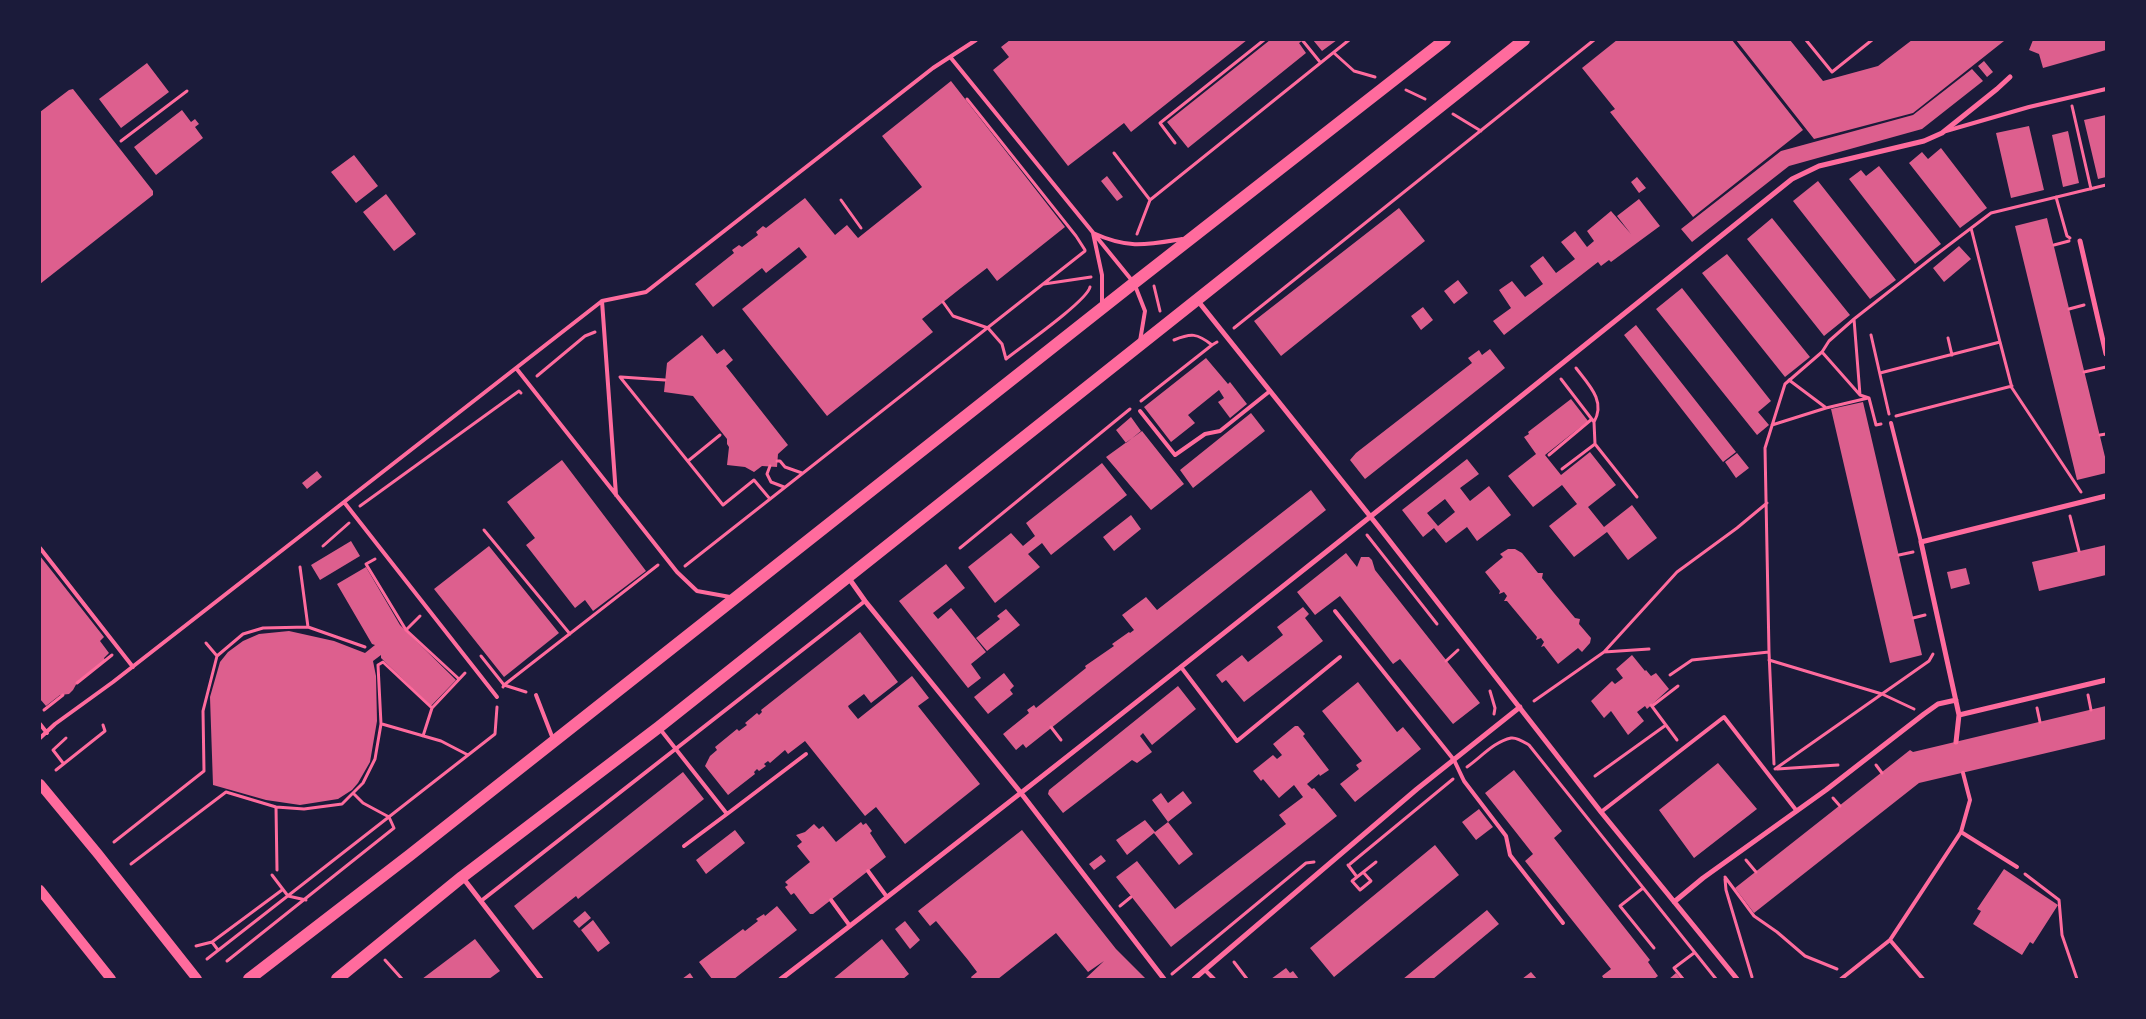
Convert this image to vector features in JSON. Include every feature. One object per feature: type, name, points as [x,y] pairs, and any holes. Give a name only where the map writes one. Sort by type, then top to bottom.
[{"type":"main road","points":[[249,979],[554,742],[1134,283],[1445,40]]},
{"type":"main road","points":[[337,979],[462,877],[659,727],[1198,301],[1524,40]]},
{"type":"main road","points":[[40,784],[197,979]]},
{"type":"main road","points":[[40,890],[111,979]]},
{"type":"street","points":[[781,979],[1181,667],[1792,179],[1819,166],[1924,141],[1942,132],[1997,89],[2010,76]]},
{"type":"street","points":[[2080,242],[2106,354]]},
{"type":"street","points":[[1198,301],[1601,812],[1736,979]]},
{"type":"street","points":[[1956,742],[1959,715],[1921,542],[2106,496]]},
{"type":"street","points":[[848,576],[866,602],[1021,793],[1164,979]]},
{"type":"street","points":[[1959,715],[2106,680]]},
{"type":"street","points":[[1674,902],[1924,714],[1938,704],[1956,700]]},
{"type":"street","points":[[1194,979],[1454,760],[1520,707]]},
{"type":"street","points":[[462,877],[541,979]]},
{"type":"lane","points":[[40,738],[55,724],[133,667],[602,301],[646,292],[933,68],[976,40]]},
{"type":"lane","points":[[951,58],[1134,283],[1144,311],[1139,346]]},
{"type":"lane","points":[[1942,132],[2029,107],[2106,89]]},
{"type":"lane","points":[[1092,233],[1107,240],[1135,246],[1192,238]]},
{"type":"lane","points":[[1092,233],[1102,275],[1103,293],[1101,310]]},
{"type":"lane","points":[[602,301],[616,496]]},
{"type":"lane","points":[[516,368],[677,572],[698,592],[735,598]]},
{"type":"lane","points":[[1140,411],[1175,455],[1205,434],[1220,431],[1270,391]]},
{"type":"lane","points":[[1891,423],[1921,542]]},
{"type":"lane","points":[[344,502],[354,511],[428,610],[497,697]]},
{"type":"lane","points":[[40,548],[133,667]]},
{"type":"lane","points":[[481,901],[866,602]]},
{"type":"lane","points":[[1335,610],[1454,760],[1464,781],[1506,836],[1510,855],[1563,923]]},
{"type":"lane","points":[[1181,667],[1237,741],[1340,657]]},
{"type":"lane","points":[[536,694],[554,742]]},
{"type":"lane","points":[[1601,812],[1724,718],[1796,810]]},
{"type":"lane","points":[[40,724],[47,733]]},
{"type":"lane","points":[[659,727],[727,814]]},
{"type":"lane","points":[[684,846],[806,754]]},
{"type":"lane","points":[[1842,979],[1890,940],[1961,832],[1970,800],[1963,772]]},
{"type":"lane","points":[[1961,832],[2017,867]]},
{"type":"lane","points":[[868,871],[888,897]]},
{"type":"lane","points":[[831,900],[850,926]]},
{"type":"lane","points":[[1890,940],[1923,979]]},
{"type":"lane","points":[[1205,970],[1214,979]]},
{"type":"path","points":[[1175,143],[1160,123],[1264,40]]},
{"type":"path","points":[[1303,40],[1320,62]]},
{"type":"path","points":[[1136,237],[1150,200],[1349,40]]},
{"type":"path","points":[[1247,319],[1594,40]]},
{"type":"path","points":[[1806,40],[1832,72],[1872,40]]},
{"type":"path","points":[[121,141],[187,91]]},
{"type":"path","points":[[2070,98],[2091,189]]},
{"type":"path","points":[[677,572],[1085,251],[1076,236],[967,99]]},
{"type":"path","points":[[1114,153],[1150,200]]},
{"type":"path","points":[[1774,770],[1769,660],[1765,448],[1784,384],[1822,352],[1829,341],[1854,319],[1991,213],[2106,186]]},
{"type":"path","points":[[2054,245],[2075,239],[2067,236],[2056,197]]},
{"type":"path","points":[[841,200],[861,228]]},
{"type":"path","points":[[1971,228],[2012,386],[2025,409],[2087,501]]},
{"type":"path","points":[[943,302],[953,316],[988,328],[1002,344],[1006,359],[1075,306],[1089,292],[1091,277],[1044,284]]},
{"type":"path","points":[[1155,286],[1161,314]]},
{"type":"path","points":[[1854,319],[1860,394]]},
{"type":"path","points":[[323,546],[348,525],[354,511],[519,391],[585,336],[604,329]]},
{"type":"path","points":[[1174,340],[1189,334],[1203,338],[1212,346]]},
{"type":"path","points":[[1822,352],[1860,394],[1868,398],[1876,425],[1891,423],[1870,334]]},
{"type":"path","points":[[960,548],[1225,335]]},
{"type":"path","points":[[1948,338],[1952,354]]},
{"type":"path","points":[[1880,373],[2000,342]]},
{"type":"path","points":[[607,367],[620,377],[723,505],[754,480],[770,499]]},
{"type":"path","points":[[2084,372],[2106,367]]},
{"type":"path","points":[[1549,455],[1593,421],[1599,414],[1598,399],[1576,368]]},
{"type":"path","points":[[620,377],[665,380]]},
{"type":"path","points":[[1561,379],[1593,421],[1595,444],[1637,497]]},
{"type":"path","points":[[1789,380],[1826,408]]},
{"type":"path","points":[[1890,417],[2012,386]]},
{"type":"path","points":[[519,391],[525,398]]},
{"type":"path","points":[[1772,425],[1826,408],[1868,398]]},
{"type":"path","points":[[2100,435],[2106,434]]},
{"type":"path","points":[[688,461],[720,435]]},
{"type":"path","points":[[1562,469],[1595,444]]},
{"type":"path","points":[[777,461],[780,461],[785,467],[803,473]]},
{"type":"path","points":[[770,466],[767,474],[771,482],[785,487]]},
{"type":"path","points":[[1534,701],[1604,652],[1677,572],[1737,528],[1767,502]]},
{"type":"path","points":[[2070,515],[2079,551]]},
{"type":"path","points":[[484,530],[570,634]]},
{"type":"path","points":[[1367,535],[1439,627]]},
{"type":"path","points":[[1899,555],[1914,551],[1916,560]]},
{"type":"path","points":[[377,558],[366,564],[406,630],[459,680]]},
{"type":"path","points":[[207,959],[495,734],[497,697],[504,685],[659,565]]},
{"type":"path","points":[[300,567],[308,627]]},
{"type":"path","points":[[406,630],[428,610]]},
{"type":"path","points":[[1913,618],[1928,614],[1930,622]]},
{"type":"path","points":[[114,842],[204,771],[203,711],[217,656],[243,634],[263,628],[308,627],[366,647]]},
{"type":"path","points":[[206,643],[217,656]]},
{"type":"path","points":[[1768,774],[1929,661],[1936,645]]},
{"type":"path","points":[[1604,652],[1649,649]]},
{"type":"path","points":[[1446,661],[1458,650],[1462,655]]},
{"type":"path","points":[[77,683],[117,652]]},
{"type":"path","points":[[1670,676],[1692,660],[1769,652]]},
{"type":"path","points":[[1769,660],[1882,694],[1924,714]]},
{"type":"path","points":[[131,864],[226,792],[276,807],[304,809],[342,804],[364,783],[375,759],[382,724],[378,665],[383,662],[432,708]]},
{"type":"path","points":[[424,736],[432,708],[468,671]]},
{"type":"path","points":[[504,685],[536,694]]},
{"type":"path","points":[[1486,686],[1492,693],[1495,708]]},
{"type":"path","points":[[1678,686],[1652,706],[1683,748]]},
{"type":"path","points":[[44,710],[63,695]]},
{"type":"path","points":[[382,724],[442,741],[468,755]]},
{"type":"path","points":[[56,770],[62,763],[106,731],[103,725]]},
{"type":"path","points":[[1595,776],[1666,726]]},
{"type":"path","points":[[1051,727],[1062,740]]},
{"type":"path","points":[[62,763],[53,750],[66,738]]},
{"type":"path","points":[[1341,871],[1495,745],[1511,738],[1529,745],[1716,979]]},
{"type":"path","points":[[1774,770],[1860,764]]},
{"type":"path","points":[[227,961],[394,828],[389,817],[363,803],[354,793]]},
{"type":"path","points":[[276,807],[277,870]]},
{"type":"path","points":[[1745,859],[1756,872]]},
{"type":"path","points":[[1363,872],[1371,882],[1360,890],[1352,881],[1363,872],[1376,862]]},
{"type":"path","points":[[1348,865],[1357,877]]},
{"type":"path","points":[[2017,867],[2059,900],[2062,935],[2077,979]]},
{"type":"path","points":[[272,875],[288,896],[306,900]]},
{"type":"path","points":[[1752,977],[1726,890],[1724,876],[1754,916],[1777,932],[1805,956],[1849,973]]},
{"type":"path","points":[[1643,888],[1620,906],[1654,948]]},
{"type":"path","points":[[196,946],[212,942],[282,890]]},
{"type":"path","points":[[1120,906],[1131,897]]},
{"type":"path","points":[[212,942],[218,950]]},
{"type":"path","points":[[1683,979],[1674,968],[1694,952]]},
{"type":"path","points":[[1214,979],[1241,956]]},
{"type":"path","points":[[385,960],[402,979]]},
{"type":"path","points":[[1234,962],[1247,979]]},
{"type":"building","points":[[1010,40],[1247,40],[1131,132],[1124,123],[1068,166],[993,70],[1009,57],[1001,47]]},
{"type":"building","points":[[1270,40],[1304,40],[1299,43],[1306,53],[1188,148],[1167,122]]},
{"type":"building","points":[[1313,40],[1337,40],[1322,51]]},
{"type":"building","points":[[1617,40],[1732,40],[1803,130],[1693,217],[1610,112],[1615,109],[1582,68]]},
{"type":"building","points":[[1736,40],[1790,40],[1823,81],[1878,66],[1912,40],[2004,41],[1913,113],[1814,139]]},
{"type":"building","points":[[2033,40],[2105,40],[2106,50],[2043,68],[2039,54],[2029,50]]},
{"type":"building","points":[[1984,61],[1993,72],[1987,77],[1978,66]]},
{"type":"building","points":[[147,63],[169,92],[121,128],[99,99]]},
{"type":"building","points":[[1972,69],[1983,81],[1922,129],[1789,166],[1692,242],[1681,229],[1781,151],[1913,115]]},
{"type":"building","points":[[951,81],[1065,227],[997,281],[987,268],[961,288],[922,319],[933,332],[827,416],[742,309],[807,257],[799,247],[766,273],[762,268],[713,307],[695,284],[734,253],[732,250],[739,245],[742,247],[758,235],[756,232],[763,226],[766,228],[805,198],[835,235],[847,225],[858,238],[922,187],[882,136]]},
{"type":"building","points":[[73,89],[153,191],[153,195],[40,284],[40,112]]},
{"type":"building","points":[[182,110],[191,122],[195,119],[199,124],[195,127],[203,138],[156,175],[134,147]]},
{"type":"building","points":[[2106,115],[2106,177],[2098,179],[2084,120]]},
{"type":"building","points":[[2029,126],[2044,190],[2011,198],[1996,133]]},
{"type":"building","points":[[2068,131],[2079,183],[2063,187],[2052,135]]},
{"type":"building","points":[[1941,148],[1987,208],[1960,228],[1909,163],[1922,152],[1928,159]]},
{"type":"building","points":[[354,155],[378,186],[356,203],[331,172]]},
{"type":"building","points":[[1879,166],[1941,244],[1915,264],[1849,179],[1861,170],[1866,176]]},
{"type":"building","points":[[1107,176],[1123,197],[1117,201],[1101,181]]},
{"type":"building","points":[[1637,177],[1646,188],[1639,193],[1631,182]]},
{"type":"building","points":[[1818,181],[1896,280],[1870,299],[1793,201]]},
{"type":"building","points":[[386,194],[416,234],[394,251],[363,212]]},
{"type":"building","points":[[1639,199],[1660,226],[1611,262],[1609,260],[1601,266],[1598,262],[1504,335],[1493,321],[1511,308],[1499,290],[1512,281],[1525,297],[1543,284],[1530,266],[1543,256],[1556,273],[1575,259],[1561,242],[1575,231],[1587,247],[1594,241],[1587,231],[1611,211],[1631,234],[1617,216]]},
{"type":"building","points":[[1399,208],[1425,241],[1281,356],[1254,321]]},
{"type":"building","points":[[1772,218],[1850,315],[1824,336],[1747,239]]},
{"type":"building","points":[[2047,218],[2106,461],[2106,473],[2077,480],[2015,226]]},
{"type":"building","points":[[1959,246],[1971,259],[1944,282],[1933,268]]},
{"type":"building","points":[[1727,254],[1810,357],[1785,377],[1702,273]]},
{"type":"building","points":[[1458,280],[1468,293],[1454,304],[1444,291]]},
{"type":"building","points":[[1682,288],[1771,401],[1758,412],[1769,425],[1757,435],[1656,309]]},
{"type":"building","points":[[1423,307],[1433,320],[1421,330],[1411,316]]},
{"type":"building","points":[[1636,325],[1736,452],[1723,462],[1624,335]]},
{"type":"building","points":[[702,335],[717,354],[724,349],[733,360],[726,366],[788,445],[778,454],[777,467],[762,466],[754,472],[745,467],[727,465],[729,447],[727,439],[693,396],[664,392],[667,363]]},
{"type":"building","points":[[1490,349],[1505,368],[1365,479],[1350,460],[1356,453],[1472,363],[1468,358],[1479,350],[1482,355]]},
{"type":"building","points":[[1206,358],[1228,384],[1230,382],[1247,404],[1230,418],[1218,402],[1224,398],[1219,390],[1188,415],[1195,423],[1171,442],[1144,407]]},
{"type":"building","points":[[1571,399],[1588,421],[1545,455],[1561,475],[1590,452],[1616,485],[1588,507],[1604,527],[1632,505],[1657,538],[1628,560],[1607,532],[1574,557],[1549,526],[1577,504],[1562,485],[1533,507],[1508,476],[1536,454],[1524,437],[1529,434],[1528,432]]},
{"type":"building","points":[[1863,402],[1922,655],[1890,663],[1831,409]]},
{"type":"building","points":[[1251,413],[1265,431],[1193,488],[1180,470]]},
{"type":"building","points":[[1131,417],[1141,431],[1126,443],[1116,430]]},
{"type":"building","points":[[1142,431],[1184,484],[1151,510],[1106,457]]},
{"type":"building","points":[[1737,453],[1749,468],[1736,478],[1725,462]]},
{"type":"building","points":[[1467,459],[1479,474],[1460,488],[1470,501],[1489,486],[1511,515],[1477,541],[1467,527],[1446,543],[1434,528],[1423,537],[1402,510]],"holes":[[[1445,499],[1455,512],[1438,526],[1427,513]]]},
{"type":"building","points":[[562,460],[646,571],[593,611],[585,600],[575,608],[526,545],[535,538],[507,502]]},
{"type":"building","points":[[1102,463],[1127,495],[1051,555],[1042,543],[1028,554],[1040,567],[995,603],[968,567],[1011,533],[1023,546],[1035,536],[1026,523]]},
{"type":"building","points":[[317,471],[322,477],[307,489],[302,483]]},
{"type":"building","points":[[1311,490],[1326,510],[1026,748],[1023,744],[1016,750],[1003,734],[1029,713],[1027,710],[1034,705],[1036,708],[1086,668],[1085,666],[1114,646],[1112,644],[1134,630],[1122,615],[1146,597],[1157,610]]},
{"type":"building","points":[[1131,515],[1141,529],[1114,551],[1103,537]]},
{"type":"building","points":[[351,541],[360,556],[320,580],[311,565]]},
{"type":"building","points":[[2106,545],[2106,575],[2039,591],[2032,562]]},
{"type":"building","points":[[489,546],[559,633],[504,677],[434,589]]},
{"type":"building","points":[[1508,549],[1515,549],[1522,553],[1538,573],[1543,573],[1542,578],[1554,593],[1575,618],[1580,619],[1579,624],[1591,638],[1590,643],[1582,652],[1578,648],[1558,664],[1544,646],[1541,647],[1544,642],[1541,638],[1536,640],[1537,637],[1507,601],[1504,601],[1507,596],[1504,592],[1499,594],[1500,591],[1485,572],[1503,557],[1500,554]]},
{"type":"building","points":[[1346,553],[1357,567],[1361,557],[1369,557],[1372,560],[1375,570],[1480,703],[1453,724],[1400,659],[1393,664],[1340,596],[1315,615],[1297,592]]},
{"type":"building","points":[[40,556],[104,637],[100,641],[109,653],[104,658],[105,660],[78,681],[69,694],[60,695],[46,706],[40,699]]},
{"type":"building","points":[[946,564],[965,588],[933,613],[938,619],[951,608],[986,652],[971,664],[981,678],[968,688],[899,601]]},
{"type":"building","points":[[366,567],[400,625],[456,680],[431,706],[381,658],[381,655],[373,661],[376,676],[377,721],[370,762],[352,790],[338,799],[300,805],[266,800],[213,785],[210,697],[220,662],[228,652],[243,641],[259,634],[289,631],[334,641],[365,653],[375,645],[372,644],[337,584]]},
{"type":"building","points":[[1966,568],[1970,584],[1951,589],[1947,572]]},
{"type":"building","points":[[1303,607],[1309,614],[1305,618],[1323,641],[1244,702],[1226,680],[1222,683],[1216,675],[1242,655],[1248,662],[1283,635],[1277,627]]},
{"type":"building","points":[[1006,609],[1020,625],[987,651],[976,638],[1000,619],[997,616]]},
{"type":"building","points":[[860,632],[898,682],[871,703],[864,694],[848,706],[849,708],[858,719],[912,676],[929,698],[918,706],[980,784],[905,844],[876,807],[865,816],[805,741],[788,754],[785,750],[770,763],[768,761],[764,764],[766,766],[759,771],[757,769],[754,772],[755,774],[728,795],[705,766],[710,756],[717,750],[715,747],[737,729],[739,731],[747,725],[745,723],[757,713],[759,715],[762,712],[761,710]]},
{"type":"building","points":[[1632,655],[1651,676],[1656,673],[1669,689],[1647,709],[1645,706],[1637,712],[1644,721],[1628,735],[1611,711],[1604,718],[1591,701],[1612,681],[1615,684],[1623,678],[1616,669]]},
{"type":"building","points":[[1004,673],[1014,686],[1010,690],[1013,694],[988,714],[974,697]]},
{"type":"building","points":[[1358,682],[1397,732],[1403,727],[1421,749],[1355,802],[1340,784],[1359,769],[1356,765],[1362,761],[1322,711]]},
{"type":"building","points":[[1178,686],[1196,709],[1152,745],[1143,733],[1140,736],[1152,752],[1137,763],[1132,760],[1063,813],[1048,794],[1049,790]]},
{"type":"building","points":[[2106,706],[2106,739],[1919,783],[1754,913],[1735,888],[1910,750],[1913,752]]},
{"type":"building","points":[[1295,726],[1298,726],[1305,734],[1303,736],[1329,770],[1320,776],[1319,774],[1307,784],[1312,789],[1314,788],[1337,816],[1171,947],[1116,877],[1137,861],[1175,909],[1286,824],[1279,815],[1303,797],[1294,785],[1279,798],[1263,779],[1261,781],[1253,771],[1273,755],[1277,759],[1282,755],[1273,744]]},
{"type":"building","points":[[1718,763],[1757,809],[1694,858],[1659,810]]},
{"type":"building","points":[[1514,770],[1562,831],[1554,838],[1650,960],[1648,962],[1658,976],[1654,979],[1604,979],[1602,976],[1611,969],[1525,861],[1533,854],[1485,793]]},
{"type":"building","points":[[683,772],[704,799],[578,899],[576,896],[533,930],[514,906]]},
{"type":"building","points":[[1183,791],[1192,803],[1168,822],[1152,800],[1161,793],[1168,803]]},
{"type":"building","points":[[1479,809],[1493,827],[1476,840],[1462,822]]},
{"type":"building","points":[[1145,820],[1155,832],[1168,822],[1193,854],[1179,865],[1154,833],[1127,855],[1116,840]]},
{"type":"building","points":[[861,822],[863,825],[866,823],[872,831],[870,833],[886,857],[813,914],[810,914],[794,893],[791,895],[785,887],[788,885],[785,882],[810,862],[797,846],[802,842],[796,835],[805,832],[814,824],[819,829],[823,826],[836,842]]},
{"type":"building","points":[[735,830],[745,843],[706,874],[696,860]]},
{"type":"building","points":[[1022,830],[1116,949],[1146,979],[1085,979],[1104,961],[1088,972],[1056,933],[998,979],[972,979],[971,977],[977,972],[968,960],[936,921],[930,926],[918,911]]},
{"type":"building","points":[[1435,845],[1459,875],[1334,977],[1310,948]]},
{"type":"building","points":[[1101,855],[1106,861],[1094,870],[1089,864]]},
{"type":"building","points":[[2004,869],[2058,905],[2033,944],[2030,942],[2022,955],[1973,924],[1981,911],[1977,909]]},
{"type":"building","points":[[777,906],[797,930],[734,979],[712,979],[699,962],[743,929],[745,931],[758,921],[756,919],[764,914],[765,916]]},
{"type":"building","points":[[1487,910],[1499,924],[1433,979],[1403,979]]},
{"type":"building","points":[[585,911],[591,918],[579,928],[573,921]]},
{"type":"building","points":[[593,920],[610,943],[598,952],[581,930]]},
{"type":"building","points":[[905,921],[920,940],[910,949],[895,929]]},
{"type":"building","points":[[475,939],[500,971],[489,979],[422,979]]},
{"type":"building","points":[[882,939],[909,974],[903,979],[833,979]]},
{"type":"building","points":[[1286,968],[1290,973],[1293,971],[1299,979],[1271,979]]},
{"type":"building","points":[[1531,972],[1537,979],[1522,979]]},
{"type":"building","points":[[690,973],[694,979],[682,979]]},
{"type":"building","points":[[1676,973],[1681,979],[1669,979]]}]
